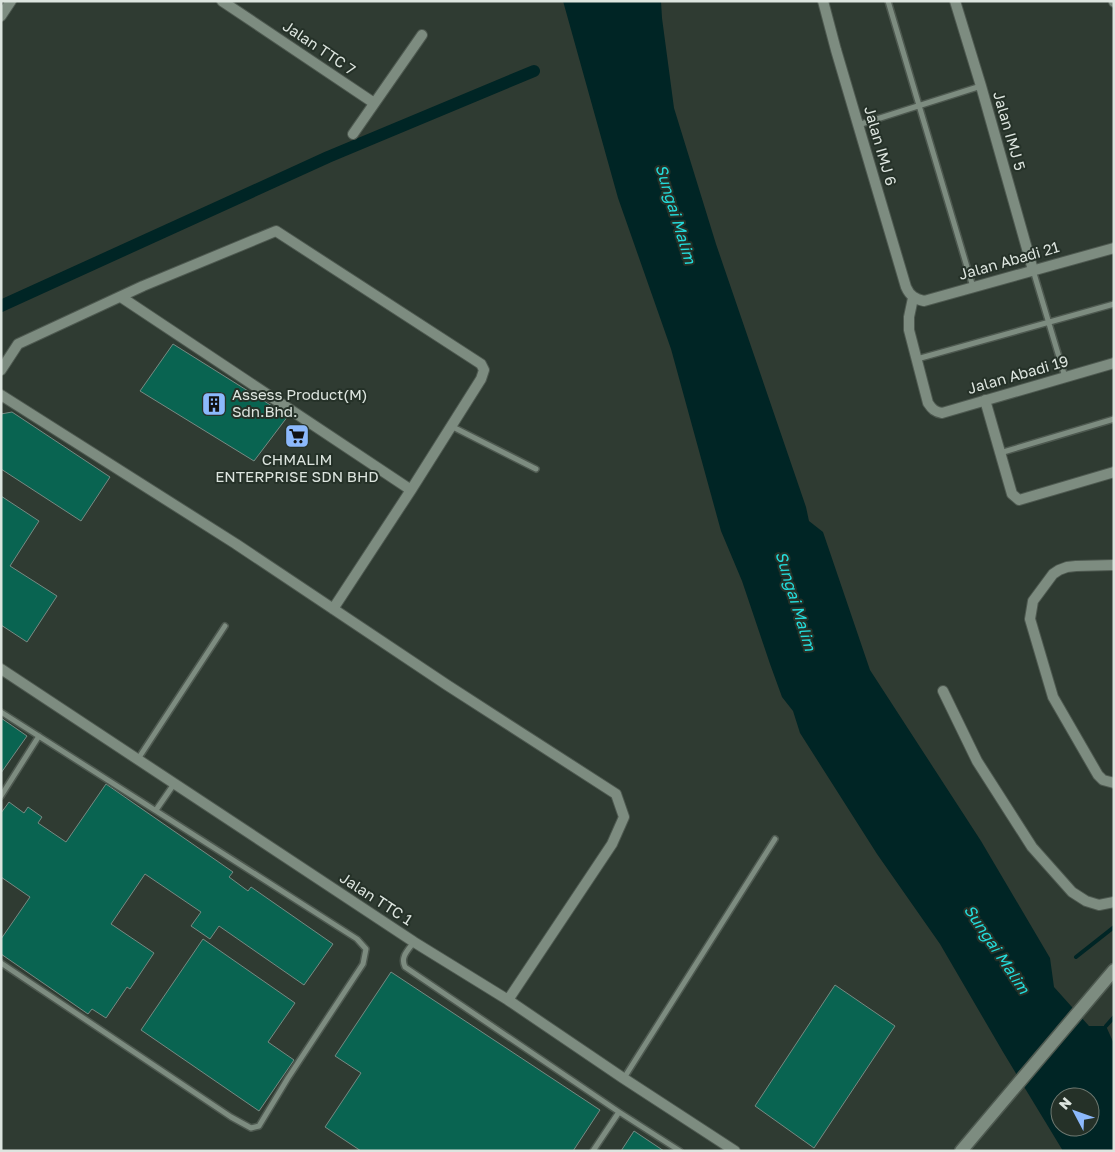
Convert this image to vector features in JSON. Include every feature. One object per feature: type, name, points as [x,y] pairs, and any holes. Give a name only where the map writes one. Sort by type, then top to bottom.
[{"type":"main road","points":[[961,1151],[1114,970]]},
{"type":"street","points":[[1,16],[11,1]]},
{"type":"street","name":"Jalan TTC 7","points":[[222,1],[374,104]]},
{"type":"street","name":"Jalan IMJ 6","points":[[823,1],[906,287],[913,298]]},
{"type":"street","name":"Jalan IMJ 5","points":[[955,1],[1033,270]]},
{"type":"street","points":[[353,134],[422,35]]},
{"type":"street","points":[[1,370],[18,344],[143,286],[276,231],[481,364],[484,370],[481,379],[334,609]]},
{"type":"street","name":"Jalan Abadi 21","points":[[913,298],[924,301],[1114,248]]},
{"type":"street","points":[[121,297],[411,490]]},
{"type":"street","points":[[913,298],[909,317],[909,330],[917,359]]},
{"type":"street","name":"Jalan Abadi 19","points":[[917,359],[928,403],[932,409],[942,413],[1114,363]]},
{"type":"street","points":[[1,395],[236,544],[455,690],[616,794],[624,817],[612,844],[508,1000]]},
{"type":"street","points":[[985,400],[1012,494],[1019,500],[1114,472]]},
{"type":"street","points":[[1112,783],[1103,780],[1098,775],[1053,697],[1030,619],[1034,601],[1053,574],[1059,570],[1076,566],[1114,565]]},
{"type":"street","name":"Jalan TTC 1","points":[[1,669],[414,942],[508,1000],[733,1150]]},
{"type":"street","points":[[942,692],[977,761],[1032,847],[1072,892],[1086,901],[1100,904],[1114,902]]},
{"type":"lane","points":[[888,1],[973,287]]},
{"type":"lane","points":[[858,125],[981,86]]},
{"type":"lane","points":[[1033,270],[1065,377]]},
{"type":"lane","points":[[917,359],[1114,304]]},
{"type":"lane","points":[[1000,453],[1114,419]]},
{"type":"lane","points":[[451,426],[536,469]]},
{"type":"lane","points":[[137,759],[225,626]]},
{"type":"lane","points":[[1,712],[357,938],[366,949],[363,964],[288,1078],[259,1126],[251,1128],[231,1117],[1,963]]},
{"type":"lane","points":[[1,796],[39,736]]},
{"type":"lane","points":[[156,810],[174,783]]},
{"type":"lane","points":[[623,1078],[775,839]]},
{"type":"lane","points":[[414,942],[402,962],[405,967],[619,1112],[680,1151]]},
{"type":"lane","points":[[593,1151],[619,1112]]},
{"type":"water","name":"Sungai Malim","points":[[563,1],[661,1],[674,108],[716,244],[806,507],[809,521],[823,532],[870,670],[981,841],[1050,958],[1054,987],[1089,1026],[1106,1026],[1114,1044],[1114,1151],[1063,1151],[1055,1137],[1100,1137],[1100,1087],[1050,1087],[1050,1130],[940,944],[877,854],[800,733],[793,711],[782,697],[742,581],[721,531],[671,349],[618,198]]},
{"type":"building","name":"Assess Product(M) Sdn.Bhd.","points":[[173,344],[288,416],[254,461],[140,391]]},
{"type":"building","points":[[12,412],[110,477],[81,521],[1,469],[1,414]]},
{"type":"building","points":[[1,496],[39,521],[10,566],[57,596],[27,642],[1,625]]},
{"type":"building","points":[[1,718],[27,736],[1,773]]},
{"type":"building","points":[[106,784],[233,872],[229,877],[248,891],[251,887],[333,944],[304,985],[219,926],[210,939],[191,926],[201,912],[145,874],[111,924],[154,953],[130,989],[127,987],[106,1018],[92,1009],[88,1014],[1,954],[1,939],[30,897],[1,877],[1,813],[9,802],[24,813],[28,807],[42,817],[38,823],[66,842]]},
{"type":"building","points":[[203,939],[295,1003],[268,1042],[294,1060],[259,1111],[141,1030]]},
{"type":"building","points":[[391,972],[600,1110],[573,1151],[361,1151],[325,1127],[361,1073],[335,1056]]},
{"type":"building","points":[[835,985],[895,1026],[814,1148],[755,1106]]},
{"type":"building","points":[[634,1131],[664,1151],[621,1151]]},
{"type":"waterway","points":[[1,306],[328,157],[534,71]]},
{"type":"waterway","points":[[1076,957],[1114,927]]},
{"type":"waterway","points":[[1106,1026],[1114,1017]]},
{"type":"place","name":"Assess Product(M) Sdn.Bhd.","points":[[214,404]]},
{"type":"place","name":"CHMALIM ENTERPRISE SDN BHD","points":[[297,436]]}]
